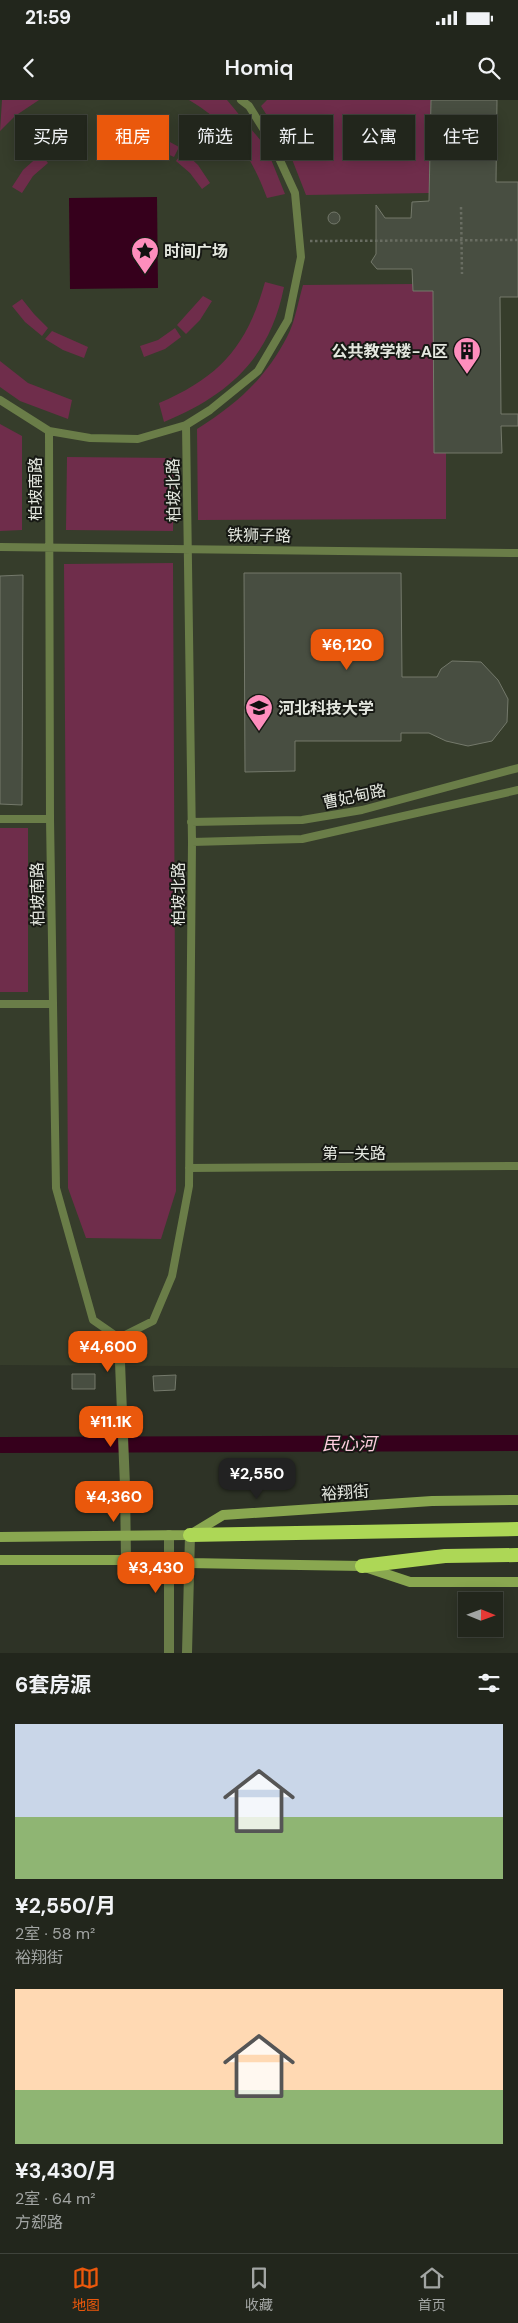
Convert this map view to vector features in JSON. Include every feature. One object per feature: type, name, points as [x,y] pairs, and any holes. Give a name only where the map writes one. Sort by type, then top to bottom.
[{"type":"highway","points":[[190,1535],[518,1529]]},
{"type":"highway","points":[[362,1566],[445,1556],[518,1555]]},
{"type":"main road","name":"裕翔街","points":[[190,1535],[223,1515],[432,1501],[518,1500]]},
{"type":"main road","points":[[0,1537],[190,1535]]},
{"type":"main road","points":[[0,1560],[169,1560],[362,1566],[410,1582],[518,1582]]},
{"type":"street","points":[[120,1338],[126,1560]]},
{"type":"street","points":[[169,1535],[169,1653]]},
{"type":"street","points":[[188,1653],[190,1535]]},
{"type":"lane","points":[[0,400],[49,431],[90,438],[138,439],[186,425],[210,410],[258,371],[288,320],[301,257],[300,241],[295,193],[272,143],[249,106],[241,100]]},
{"type":"lane","points":[[249,106],[255,100]]},
{"type":"lane","name":"柏坡北路","points":[[120,1338],[153,1321],[172,1276],[189,1186],[192,822],[186,425]]},
{"type":"lane","name":"柏坡南路","points":[[49,431],[50,819],[56,1188],[93,1320],[120,1338]]},
{"type":"lane","name":"铁狮子路","points":[[0,547],[49,546],[518,553]]},
{"type":"lane","name":"曹妃甸路","points":[[192,822],[302,820],[362,810],[518,768]]},
{"type":"lane","name":"曹妃甸路","points":[[192,842],[302,839],[518,790]]},
{"type":"lane","points":[[0,819],[50,819]]},
{"type":"lane","points":[[0,1004],[53,1004]]},
{"type":"lane","name":"第一关路","points":[[189,1168],[518,1166]]},
{"type":"path","points":[[461,207],[462,274]]},
{"type":"path","points":[[300,241],[518,240]]},
{"type":"shaded area","name":"河北科技大学","points":[[0,100],[518,100],[518,1368],[0,1365]]},
{"type":"shaded area","points":[[2,100],[39,100],[15,115],[0,131]]},
{"type":"shaded area","points":[[189,100],[227,100],[239,115],[210,115]]},
{"type":"shaded area","points":[[267,100],[431,100],[431,115],[425,115],[425,160],[430,160],[429,193],[306,195],[292,160],[333,160],[333,115],[267,115],[261,106]]},
{"type":"shaded area","points":[[251,129],[261,141],[261,160],[271,160],[285,194],[267,198],[250,160]]},
{"type":"shaded area","points":[[169,142],[179,147],[174,157],[169,155]]},
{"type":"shaded area","points":[[179,157],[179,160],[193,160],[210,183],[202,189],[190,173],[176,161]]},
{"type":"shaded area","points":[[34,160],[46,160],[48,163],[33,176],[22,193],[12,187],[23,170]]},
{"type":"shaded area","points":[[157,197],[158,288],[70,289],[69,198]]},
{"type":"shaded area","points":[[265,282],[284,287],[277,312],[257,354],[243,371],[208,400],[164,422],[159,403],[199,382],[228,357],[240,342],[249,324],[258,305]]},
{"type":"shaded area","points":[[413,284],[413,291],[433,291],[434,453],[446,453],[446,519],[198,520],[197,429],[237,400],[269,366],[290,331],[303,285]]},
{"type":"shaded area","points":[[203,296],[212,301],[200,320],[186,334],[177,325]]},
{"type":"shaded area","points":[[22,299],[48,328],[42,336],[25,322],[12,306]]},
{"type":"shaded area","points":[[175,328],[181,337],[165,349],[144,357],[140,346],[158,340]]},
{"type":"shaded area","points":[[52,331],[88,347],[84,358],[63,350],[45,339]]},
{"type":"shaded area","points":[[0,361],[28,383],[72,400],[68,419],[20,401],[0,387]]},
{"type":"shaded area","points":[[0,424],[22,436],[22,530],[0,531]]},
{"type":"shaded area","points":[[67,457],[174,458],[173,531],[66,530]]},
{"type":"shaded area","points":[[173,563],[176,1191],[161,1239],[86,1238],[68,1188],[64,564]]},
{"type":"shaded area","points":[[0,828],[28,828],[28,992],[0,992]]},
{"type":"building","points":[[431,100],[497,100],[497,115],[431,115]]},
{"type":"building","points":[[430,160],[496,160],[496,182],[518,182],[518,297],[500,297],[501,414],[518,414],[518,426],[501,426],[502,453],[434,453],[433,291],[413,291],[412,269],[377,269],[371,262],[376,254],[376,205],[385,218],[411,218],[412,202],[429,201]]},
{"type":"building","points":[[332,212],[336,212],[340,218],[336,224],[332,224],[328,220],[328,216]]},
{"type":"building","points":[[244,573],[401,573],[402,677],[437,677],[441,669],[452,661],[481,662],[498,680],[508,699],[507,722],[492,741],[468,746],[446,741],[429,733],[401,733],[401,741],[295,741],[295,771],[245,772]]},
{"type":"building","points":[[23,575],[22,805],[0,804],[0,576]]},
{"type":"building","points":[[72,1374],[95,1374],[95,1389],[72,1389]]},
{"type":"building","points":[[176,1375],[175,1390],[154,1391],[153,1376]]},
{"type":"waterway","name":"民心河","points":[[0,1445],[518,1443]]},
{"type":"place","name":"时间广场","points":[[145,275]]},
{"type":"place","name":"公共教学楼-A区","points":[[467,375]]},
{"type":"place","name":"河北科技大学","points":[[259,732]]}]
